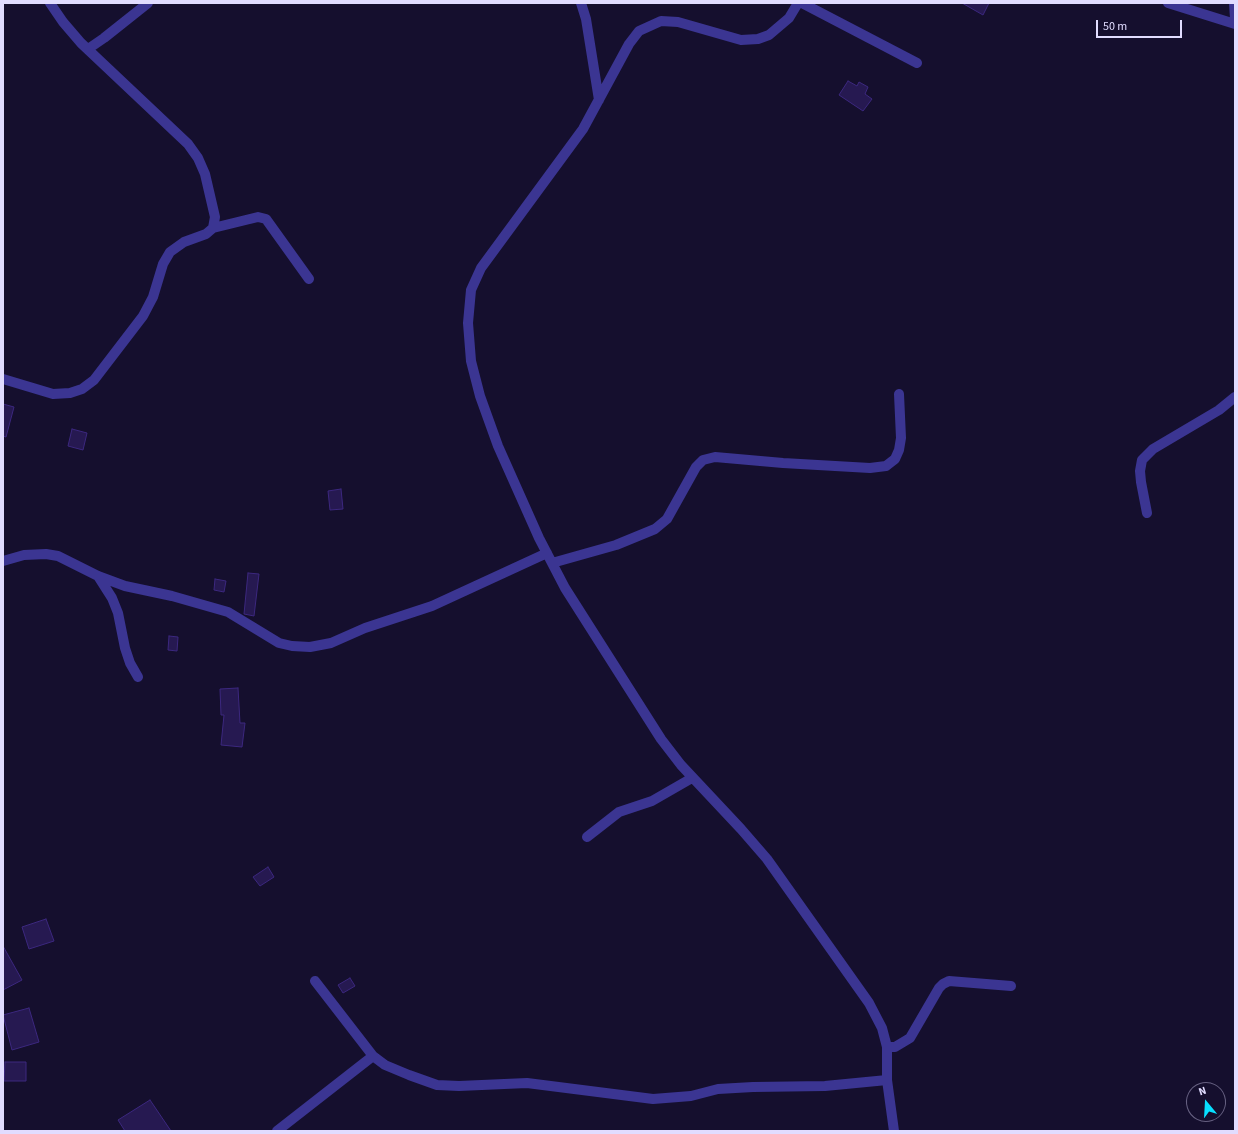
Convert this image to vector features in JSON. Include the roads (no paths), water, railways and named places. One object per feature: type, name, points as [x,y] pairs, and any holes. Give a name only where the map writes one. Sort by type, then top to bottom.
[{"type":"street","points":[[50,3],[63,22],[88,49],[188,144],[198,158],[205,174],[215,217],[213,228]]},
{"type":"street","points":[[88,49],[148,3]]},
{"type":"street","points":[[581,3],[586,19],[599,100]]},
{"type":"street","points":[[798,3],[789,18],[769,34],[758,39],[741,40],[678,22],[661,21],[639,31],[629,44],[583,129],[481,268],[471,290],[468,323],[471,361],[480,396],[498,446],[547,554],[565,588],[661,739],[692,778],[741,829],[767,859],[869,1003],[882,1028],[887,1047],[887,1080],[890,1114],[894,1131]]},
{"type":"street","points":[[802,3],[917,63]]},
{"type":"street","points":[[1168,3],[1235,24]]},
{"type":"street","points":[[1234,3],[1235,19]]},
{"type":"street","points":[[3,379],[53,394],[70,393],[82,389],[94,380],[142,316],[153,297],[163,264],[170,252],[184,242],[206,234],[213,228],[258,217],[266,219],[309,279]]},
{"type":"street","points":[[552,563],[616,545],[655,529],[667,519],[696,467],[702,460],[715,456],[783,464],[870,468],[886,466],[895,459],[899,450],[901,438],[899,394]]},
{"type":"street","points":[[1147,513],[1141,482],[1140,471],[1142,460],[1153,448],[1219,410],[1235,397]]},
{"type":"street","points":[[3,562],[24,555],[46,554],[58,556],[98,576],[125,586],[172,596],[228,612],[279,643],[292,646],[310,647],[331,643],[366,628],[432,606],[547,554]]},
{"type":"street","points":[[98,576],[116,608],[125,648],[130,663],[138,677]]},
{"type":"street","points":[[587,837],[618,812],[652,801],[692,778]]},
{"type":"street","points":[[315,981],[373,1056],[385,1065],[437,1085],[460,1086],[527,1083],[653,1099],[691,1096],[718,1089],[825,1086],[887,1080]]},
{"type":"street","points":[[887,1047],[895,1047],[910,1038],[939,988],[949,981],[1011,986]]},
{"type":"street","points":[[277,1131],[373,1056]]}]
